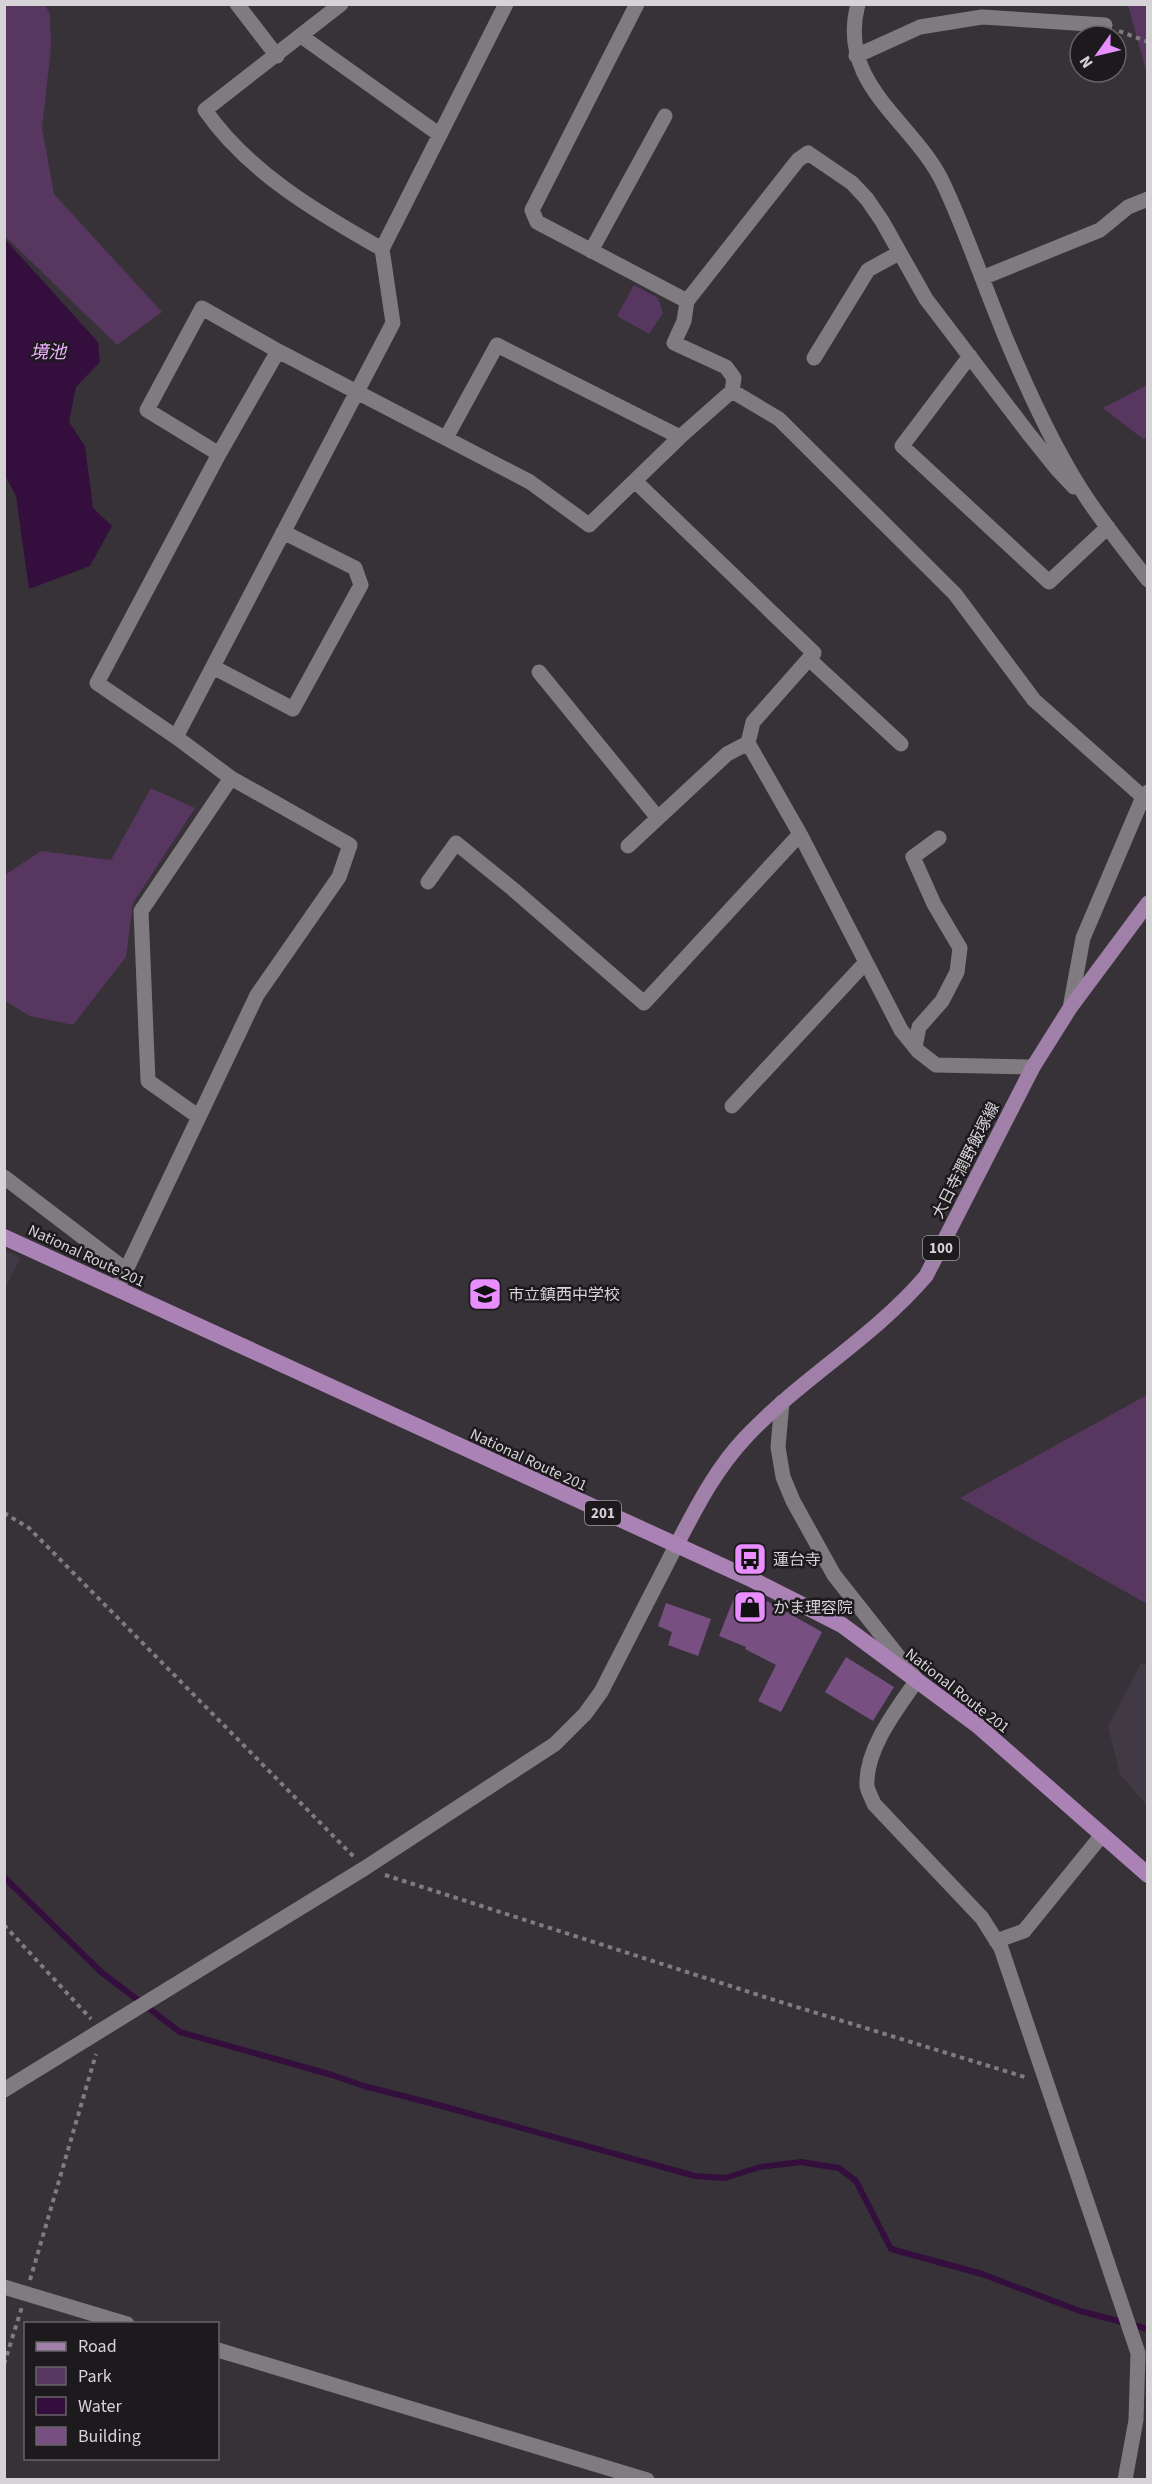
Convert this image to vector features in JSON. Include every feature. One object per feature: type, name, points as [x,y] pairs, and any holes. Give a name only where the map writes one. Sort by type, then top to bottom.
[{"type":"highway","name":"National Route 201","points":[[4,1237],[753,1580],[842,1625],[977,1725],[1148,1875]]},
{"type":"main road","name":"大日寺潤野飯塚線","points":[[676,1546],[711,1480],[744,1439],[782,1402],[907,1298],[926,1276],[1033,1067],[1070,1008],[1142,918],[1148,903]]},
{"type":"street","points":[[237,4],[277,56]]},
{"type":"street","points":[[341,4],[205,111],[237,150],[258,167],[333,221],[382,249]]},
{"type":"street","points":[[176,737],[393,323],[382,249],[506,4]]},
{"type":"street","points":[[637,4],[532,210],[537,222],[687,301]]},
{"type":"street","points":[[858,4],[853,22],[856,57],[872,89],[925,153],[944,183],[1016,363],[1064,459],[1089,501],[1148,580]]},
{"type":"street","points":[[856,57],[920,27],[982,17],[1090,24]]},
{"type":"street","points":[[301,36],[440,135]]},
{"type":"street","points":[[591,251],[665,116]]},
{"type":"street","points":[[219,454],[147,410],[202,308],[278,351],[530,482],[589,525],[680,437],[732,391],[734,378],[726,367],[674,343],[684,321],[687,301],[798,160],[808,153],[852,183],[867,199],[926,299],[1057,469],[1089,501]]},
{"type":"street","points":[[982,278],[1100,230],[1128,207],[1148,199]]},
{"type":"street","points":[[814,358],[868,270],[899,253]]},
{"type":"street","points":[[446,438],[497,345],[680,437]]},
{"type":"street","points":[[117,1289],[257,994],[339,877],[350,845],[231,778],[97,683],[219,454],[278,351]]},
{"type":"street","points":[[970,356],[902,446],[1049,582],[1108,527]]},
{"type":"street","points":[[732,391],[779,419],[955,594],[1034,700],[1145,795],[1083,938],[1070,1008]]},
{"type":"street","points":[[635,481],[814,653],[753,722],[748,743],[800,834],[901,1030],[915,1047],[936,1065],[1033,1067]]},
{"type":"street","points":[[213,667],[293,709],[361,585],[355,568],[284,532]]},
{"type":"street","points":[[809,659],[901,744]]},
{"type":"street","points":[[539,672],[658,818]]},
{"type":"street","points":[[628,846],[727,754],[748,743]]},
{"type":"street","points":[[199,1117],[148,1081],[141,911],[231,778]]},
{"type":"street","points":[[428,882],[456,843],[644,1003],[800,834]]},
{"type":"street","points":[[915,1047],[919,1027],[942,1001],[957,972],[960,948],[934,904],[913,856],[939,838]]},
{"type":"street","points":[[732,1106],[866,962]]},
{"type":"street","points":[[4,1177],[126,1270]]},
{"type":"street","points":[[782,1402],[778,1447],[783,1477],[793,1501],[834,1575],[917,1680],[886,1724],[869,1766],[867,1788],[874,1804],[982,1918],[1001,1948],[1046,2084],[1143,2354],[1136,2420],[1125,2480]]},
{"type":"street","points":[[4,2090],[365,1868],[555,1743],[585,1714],[601,1692],[676,1546]]},
{"type":"street","points":[[996,1941],[1023,1931],[1102,1835]]},
{"type":"street","points":[[4,2287],[120,2322]]},
{"type":"street","points":[[219,2350],[647,2480]]},
{"type":"path","points":[[1128,34],[1148,42]]},
{"type":"path","points":[[4,1513],[29,1528],[365,1868],[760,1996],[1046,2084]]},
{"type":"path","points":[[4,1925],[107,2028],[4,2364]]},
{"type":"shaded area","points":[[5,1250],[21,1258],[5,1288]]},
{"type":"shaded area","points":[[1141,1663],[1148,1666],[1147,1806],[1120,1774],[1108,1727]]},
{"type":"green space","points":[[4,5],[45,5],[50,14],[51,47],[42,128],[54,194],[162,312],[117,345],[5,236]]},
{"type":"green space","points":[[1128,5],[1147,5],[1147,74]]},
{"type":"green space","points":[[634,285],[658,298],[663,313],[649,334],[617,316]]},
{"type":"green space","points":[[1147,385],[1147,437],[1143,439],[1103,408]]},
{"type":"green space","points":[[151,788],[195,808],[133,903],[126,957],[73,1025],[30,1016],[5,1001],[5,875],[41,851],[111,860]]},
{"type":"green space","points":[[1147,1395],[1147,1604],[960,1498]]},
{"type":"water","name":"境池","points":[[4,238],[98,342],[100,362],[76,387],[69,422],[85,446],[93,508],[112,526],[90,566],[29,589],[16,496],[5,475]]},
{"type":"building","points":[[737,1590],[769,1602],[822,1632],[781,1712],[758,1701],[776,1665],[745,1649],[746,1647],[719,1636]]},
{"type":"building","points":[[666,1603],[711,1619],[698,1656],[668,1645],[672,1632],[658,1626]]},
{"type":"building","points":[[846,1657],[894,1687],[873,1721],[825,1692]]},
{"type":"waterway","points":[[4,1877],[101,1972],[180,2032],[364,2086],[695,2176],[725,2178],[760,2167],[801,2162],[839,2168],[856,2181],[891,2249],[982,2274],[1080,2311],[1148,2329]]},
{"type":"place","name":"市立鎮西中学校","points":[[485,1294]]},
{"type":"place","name":"蓮台寺","points":[[750,1559]]},
{"type":"place","name":"かま理容院","points":[[750,1607]]}]
